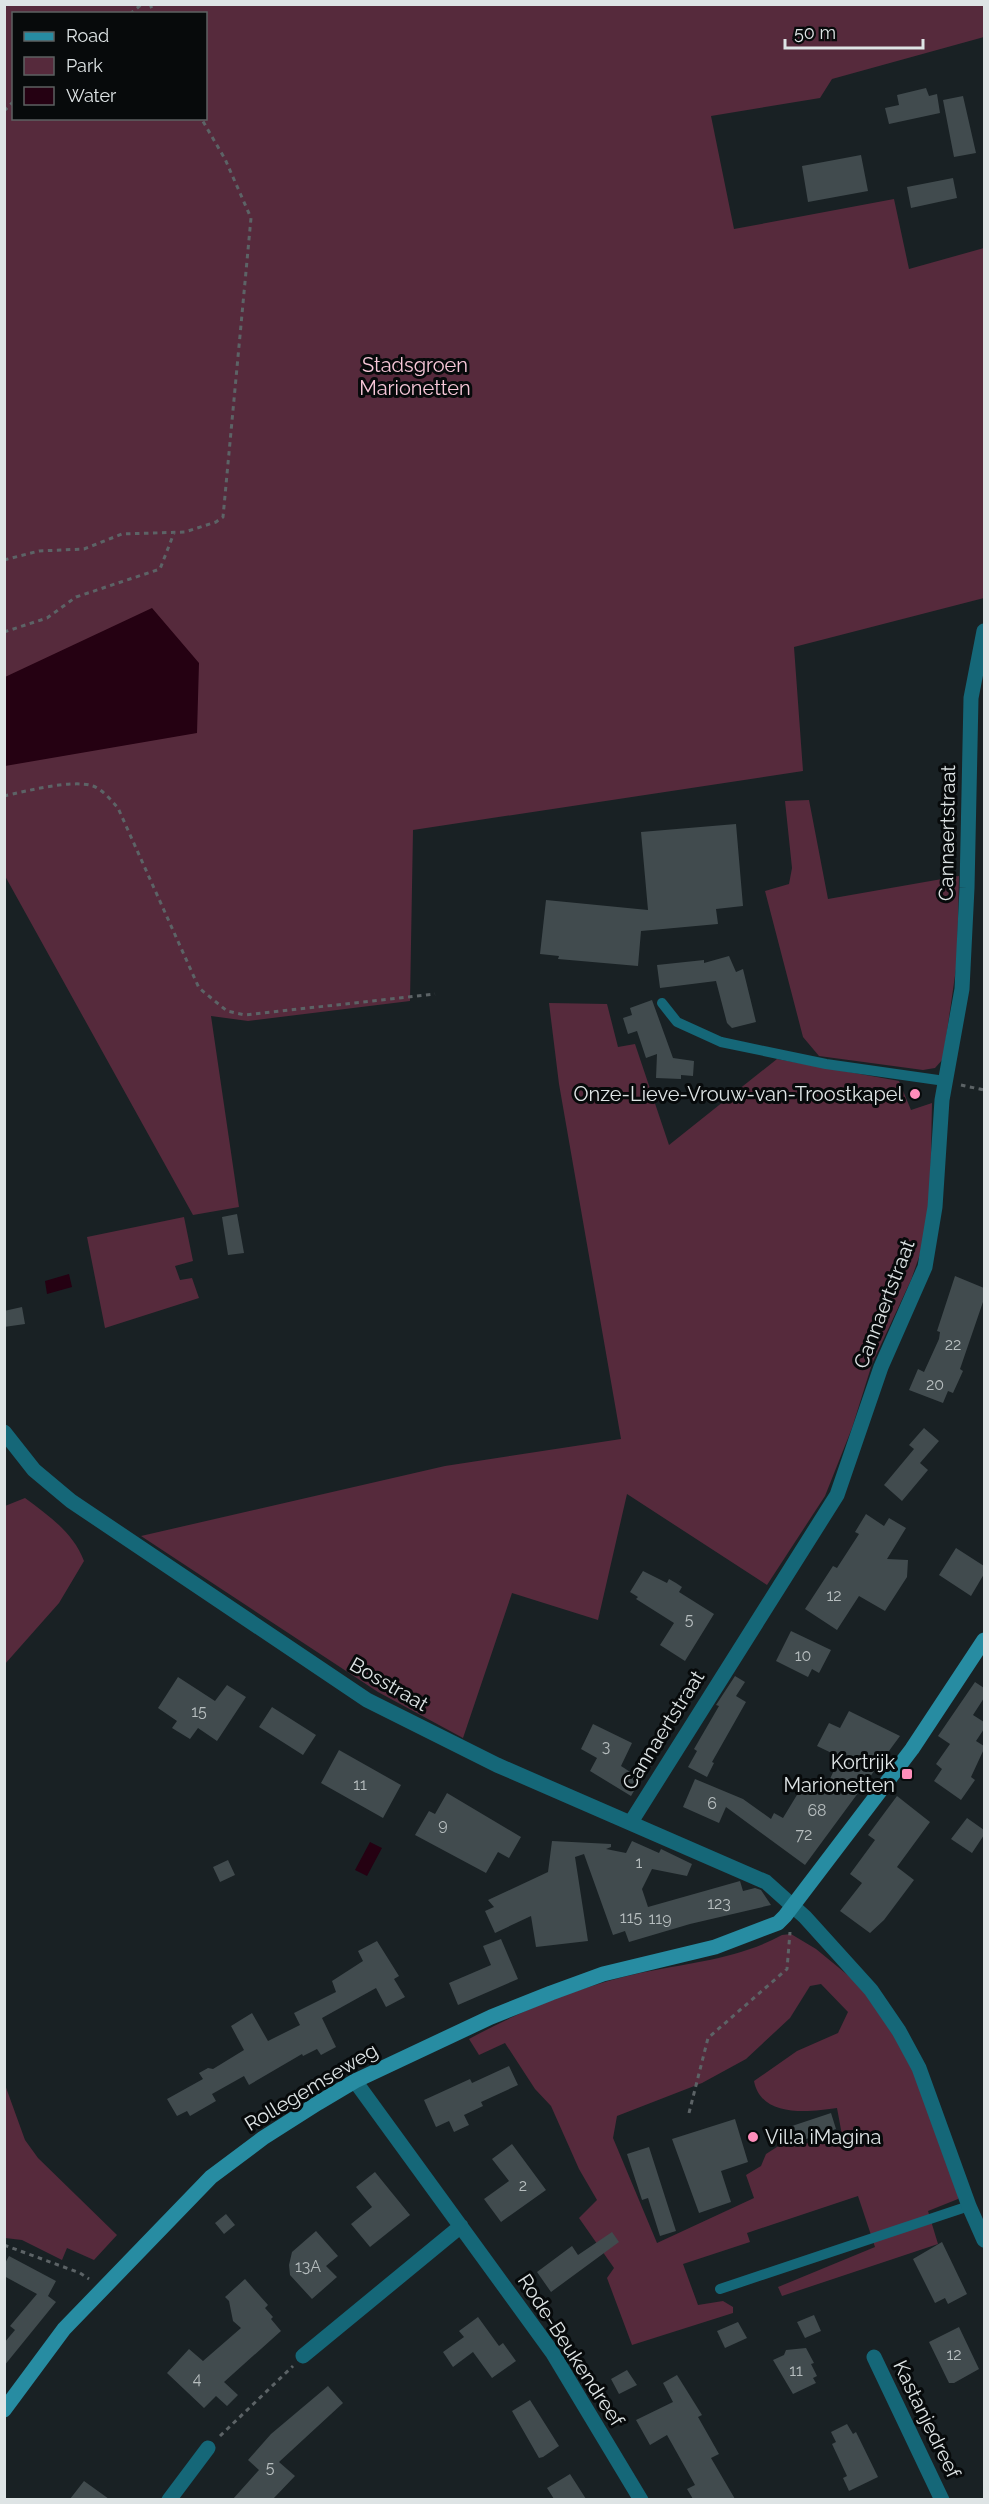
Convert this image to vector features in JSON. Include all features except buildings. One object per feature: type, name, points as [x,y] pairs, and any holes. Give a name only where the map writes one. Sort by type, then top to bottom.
[{"type":"street","name":"Cannaertstraat","points":[[631,1822],[837,1495],[881,1367],[925,1267],[933,1226],[938,1136],[945,1081],[962,989],[968,888],[971,698],[984,631]]},
{"type":"street","name":"Bosstraat","points":[[4,1432],[33,1470],[71,1501],[367,1700],[492,1762],[766,1882],[789,1911],[871,1990],[899,2031],[919,2068],[969,2206],[984,2240]]},
{"type":"street","points":[[789,1911],[912,1749],[984,1640]]},
{"type":"street","name":"Rollegemseweg","points":[[4,2410],[64,2329],[102,2289],[211,2177],[263,2138],[355,2081],[491,2017],[603,1974],[715,1947],[758,1931],[789,1911]]},
{"type":"street","name":"Rode-Beukendreef","points":[[355,2081],[552,2352],[641,2499]]},
{"type":"street","points":[[303,2356],[461,2226]]},
{"type":"street","name":"Kastanjedreef","points":[[874,2357],[942,2499]]},
{"type":"street","points":[[169,2499],[208,2448]]},
{"type":"lane","points":[[662,1003],[677,1022],[721,1042],[826,1064],[945,1081]]},
{"type":"lane","points":[[720,2289],[969,2206]]},
{"type":"path","points":[[4,560],[39,551],[84,549],[122,534],[174,532],[216,522],[223,517],[251,218],[225,159],[202,120]]},
{"type":"path","points":[[4,632],[47,618],[76,597],[160,569],[174,532]]},
{"type":"path","points":[[4,796],[48,786],[92,786],[104,794],[118,808],[199,988],[227,1011],[245,1015],[435,994]]},
{"type":"path","points":[[945,1081],[984,1090]]},
{"type":"path","points":[[689,2113],[708,2038],[787,1969],[791,1934],[789,1911]]},
{"type":"path","points":[[4,2245],[80,2273],[102,2289]]},
{"type":"path","points":[[208,2448],[303,2356]]},
{"type":"green space","name":"Stadsgroen Marionetten","points":[[4,5],[984,5],[984,37],[832,79],[820,98],[711,116],[734,229],[894,199],[909,269],[984,248],[984,598],[794,647],[803,771],[413,830],[410,1001],[248,1021],[211,1016],[239,1207],[193,1215],[5,876]]},
{"type":"green space","points":[[809,800],[828,899],[959,876],[957,962],[943,1059],[935,1068],[923,1070],[819,1056],[803,1037],[765,891],[789,884],[792,868],[785,801]]},
{"type":"green space","points":[[549,1003],[607,1004],[618,1047],[635,1044],[669,1145],[777,1059],[899,1081],[911,1110],[932,1103],[930,1203],[926,1237],[911,1280],[872,1364],[852,1428],[825,1496],[767,1585],[627,1494],[598,1620],[512,1593],[463,1738],[378,1692],[141,1536],[445,1466],[621,1439],[559,1084]]},
{"type":"green space","points":[[184,1217],[193,1261],[175,1266],[180,1280],[192,1278],[199,1298],[105,1328],[87,1237]]},
{"type":"green space","points":[[25,1498],[67,1533],[74,1541],[84,1561],[59,1603],[5,1664],[5,1506]]},
{"type":"green space","name":"Vil!a iMagina","points":[[791,1934],[816,1949],[866,1990],[898,2037],[922,2089],[961,2193],[958,2199],[928,2211],[938,2244],[782,2296],[778,2287],[875,2247],[858,2196],[747,2233],[750,2242],[683,2264],[698,2305],[723,2301],[733,2307],[733,2313],[632,2345],[607,2278],[614,2268],[579,2218],[597,2200],[579,2169],[551,2106],[535,2089],[505,2043],[479,2055],[469,2039],[510,2018],[574,1992],[618,1978],[731,1955],[782,1935]],"holes":[[[821,1984],[848,2012],[838,2033],[797,2051],[754,2081],[758,2093],[776,2107],[800,2111],[837,2108],[842,2135],[813,2143],[780,2145],[766,2154],[761,2166],[746,2175],[754,2198],[657,2243],[613,2138],[617,2116],[702,2083],[746,2059],[790,2018],[810,1986]]]},
{"type":"green space","points":[[4,2082],[25,2140],[38,2158],[117,2235],[94,2260],[67,2248],[62,2260],[22,2240],[5,2238]]},
{"type":"water","points":[[152,608],[199,663],[197,733],[5,766],[5,677]]},
{"type":"water","points":[[69,1274],[72,1287],[47,1294],[45,1281]]},
{"type":"water","points":[[370,1842],[382,1848],[367,1876],[355,1870]]},
{"type":"place","name":"Onze-Lieve-Vrouw-van-Troostkapel","points":[[915,1094]]},
{"type":"place","name":"Kortrijk Marionetten","points":[[907,1774]]},
{"type":"place","name":"Vil!a iMagina","points":[[753,2137]]}]
